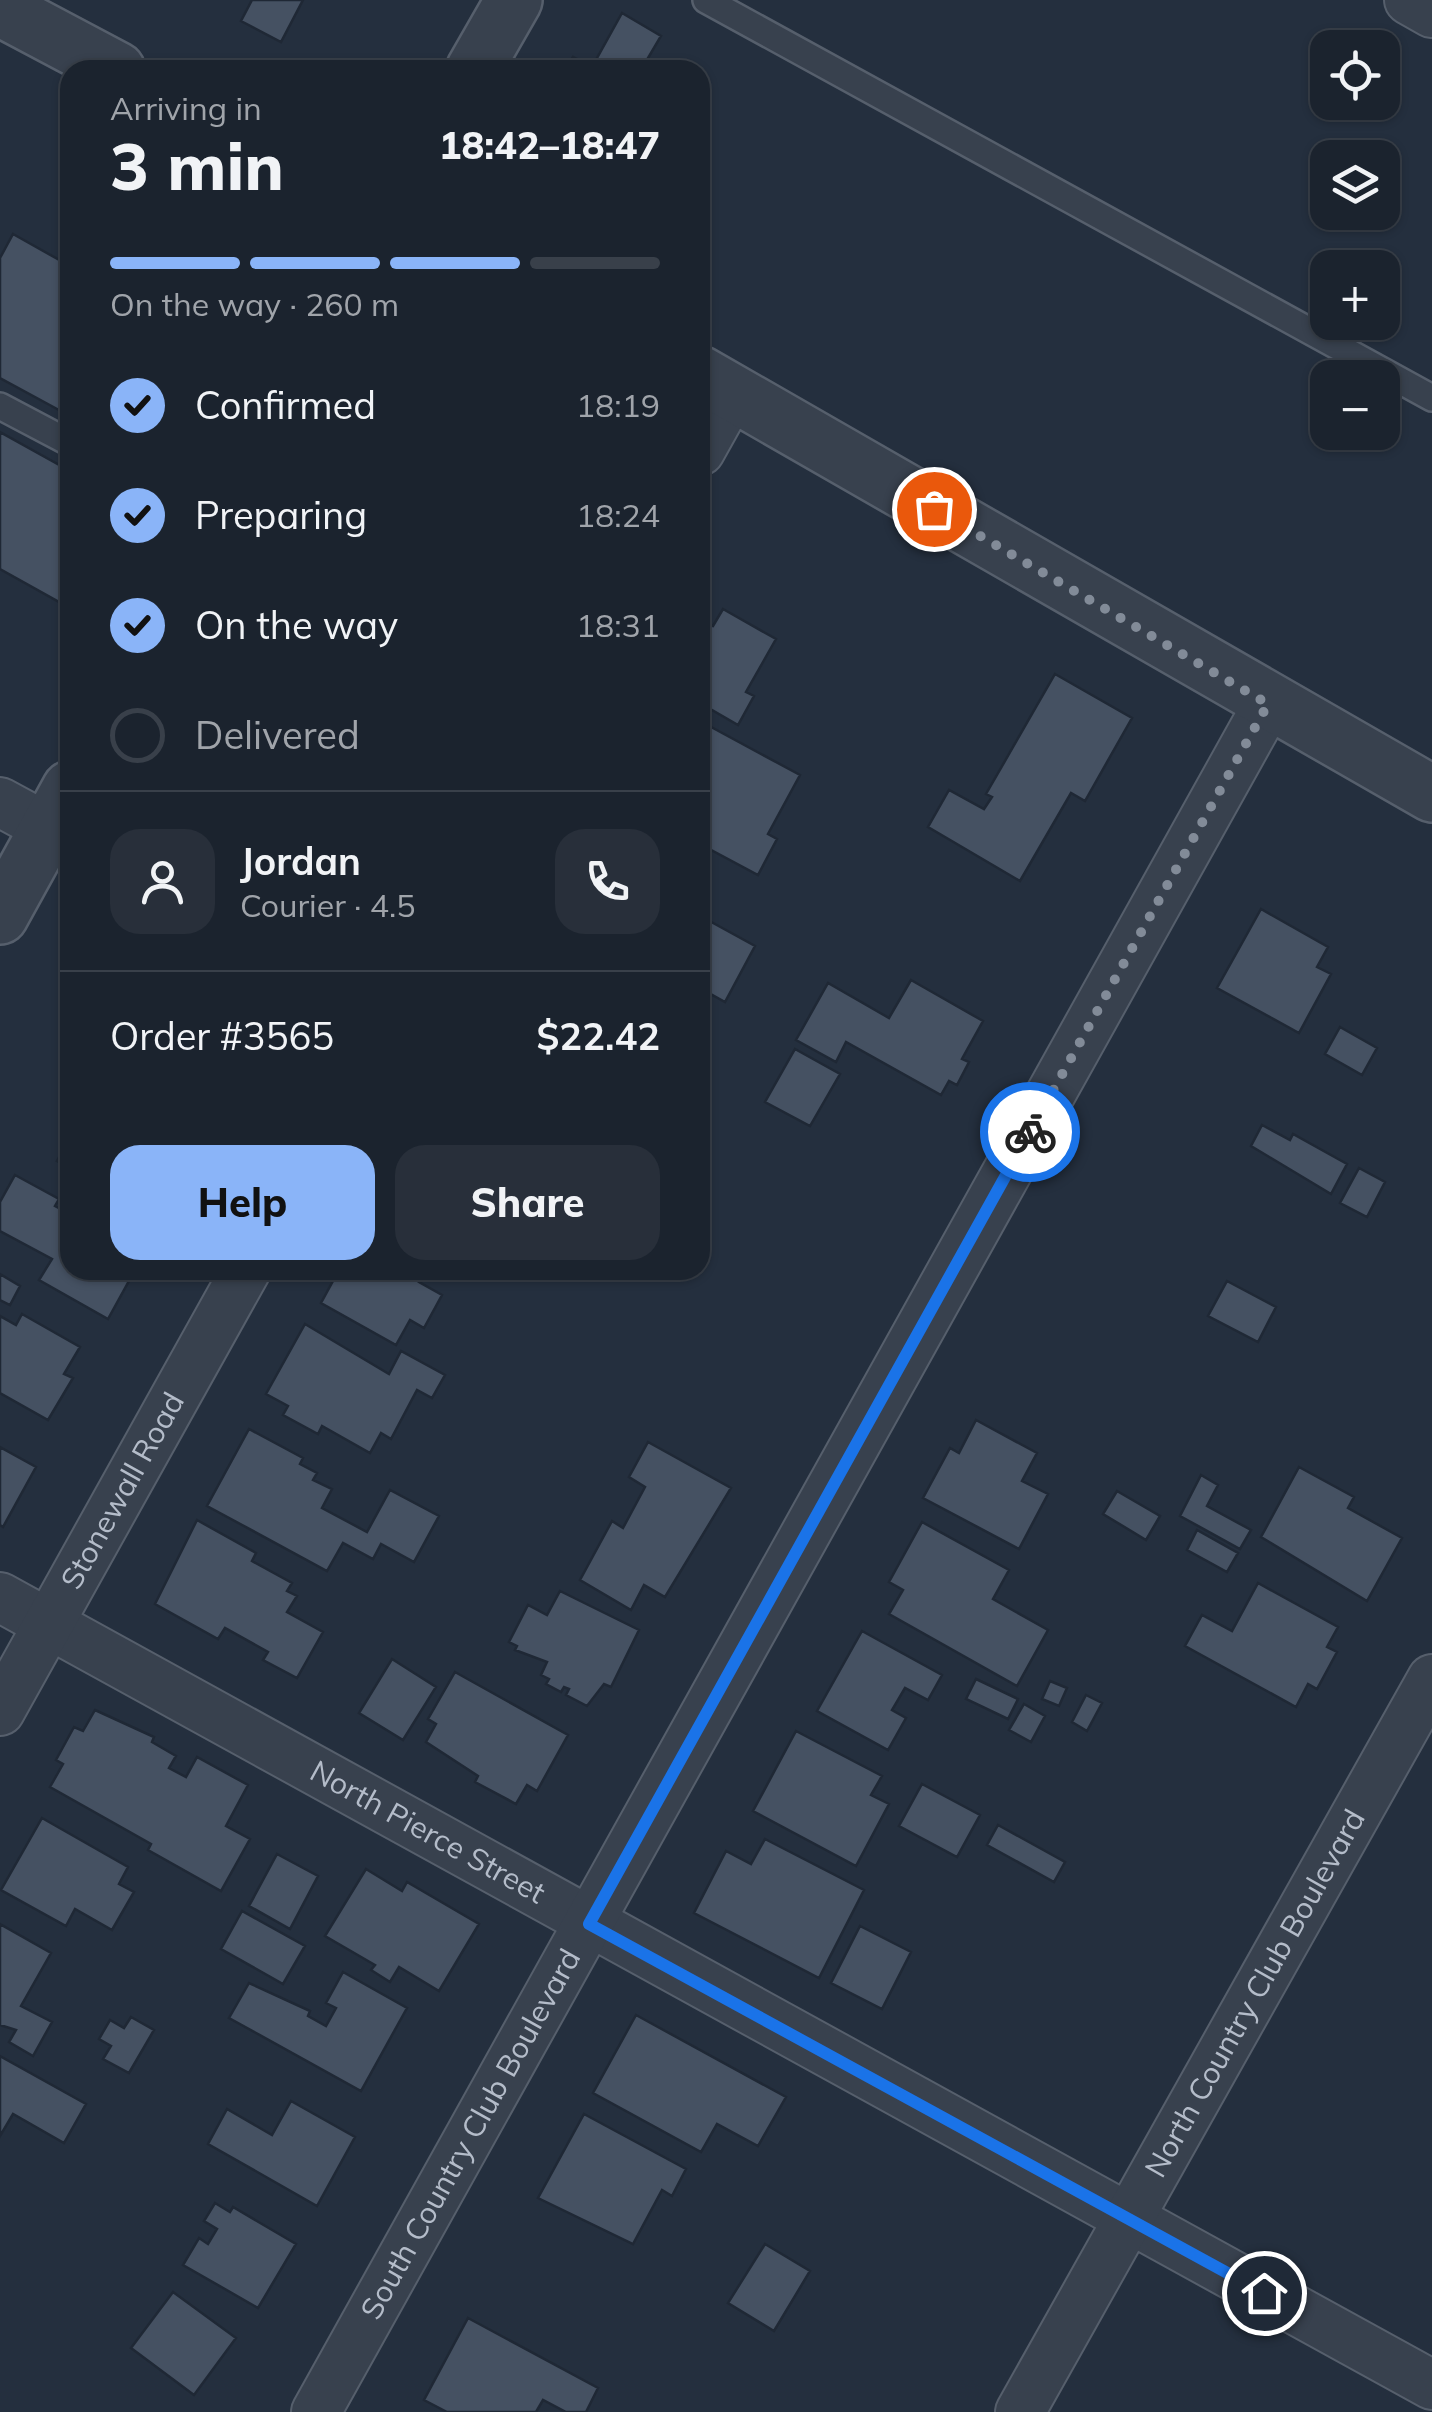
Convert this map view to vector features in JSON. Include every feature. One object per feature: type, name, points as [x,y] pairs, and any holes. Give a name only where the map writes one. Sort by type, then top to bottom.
[{"type":"street","points":[[480,60],[514,0]]},
{"type":"street","points":[[1409,0],[1432,13]]},
{"type":"street","points":[[0,8],[98,60]]},
{"type":"street","points":[[710,408],[716,383],[1268,704],[1432,794]]},
{"type":"street","name":"South Country Club Boulevard","points":[[316,2412],[1268,704]]},
{"type":"street","points":[[0,802],[59,808],[0,916]]},
{"type":"street","name":"Stonewall Road","points":[[0,1711],[240,1280]]},
{"type":"street","name":"North Pierce Street","points":[[0,1596],[1432,2386]]},
{"type":"street","name":"North Country Club Boulevard","points":[[1020,2412],[1432,1679]]},
{"type":"lane","points":[[706,0],[1432,398]]},
{"type":"lane","points":[[0,406],[60,438]]},
{"type":"building","points":[[252,0],[303,0],[281,42],[241,21]]},
{"type":"building","points":[[622,13],[661,36],[647,60],[596,60]]},
{"type":"building","points":[[13,234],[60,260],[60,411],[0,378],[0,258]]},
{"type":"building","points":[[0,432],[60,465],[60,602],[0,569]]},
{"type":"building","points":[[723,609],[776,639],[746,692],[754,696],[738,725],[710,709],[710,625]]},
{"type":"building","points":[[1055,674],[1132,718],[1085,801],[1071,793],[1020,881],[928,827],[949,790],[984,809],[992,797],[986,794]]},
{"type":"building","points":[[710,726],[800,775],[768,834],[777,839],[758,875],[710,849]]},
{"type":"building","points":[[1261,909],[1328,947],[1317,967],[1331,974],[1299,1033],[1217,988]]},
{"type":"building","points":[[710,921],[755,946],[725,1002],[710,994]]},
{"type":"building","points":[[911,980],[983,1021],[962,1059],[969,1062],[957,1085],[949,1081],[941,1095],[846,1042],[836,1062],[796,1040],[828,983],[889,1018]]},
{"type":"building","points":[[1340,1027],[1377,1048],[1362,1075],[1325,1054]]},
{"type":"building","points":[[795,1049],[840,1074],[810,1126],[765,1102]]},
{"type":"building","points":[[1262,1125],[1290,1140],[1293,1134],[1347,1164],[1331,1194],[1251,1146]]},
{"type":"building","points":[[1359,1168],[1385,1182],[1367,1217],[1340,1203]]},
{"type":"building","points":[[15,1175],[59,1199],[55,1206],[60,1209],[60,1280],[129,1280],[108,1319],[39,1280],[52,1259],[0,1231],[0,1202]]},
{"type":"building","points":[[0,1274],[20,1286],[10,1305],[0,1300]]},
{"type":"building","points":[[334,1280],[420,1280],[442,1295],[424,1328],[410,1320],[396,1345],[321,1303]]},
{"type":"building","points":[[1227,1281],[1276,1307],[1258,1342],[1208,1316]]},
{"type":"building","points":[[22,1314],[80,1347],[64,1374],[73,1378],[48,1420],[0,1393],[0,1316],[16,1325]]},
{"type":"building","points":[[305,1324],[389,1374],[401,1351],[445,1375],[432,1398],[417,1390],[391,1439],[381,1433],[370,1453],[322,1426],[318,1434],[283,1415],[288,1406],[266,1394]]},
{"type":"building","points":[[976,1420],[1037,1453],[1022,1481],[1048,1494],[1019,1549],[923,1498],[950,1448],[959,1453]]},
{"type":"building","points":[[249,1429],[303,1458],[300,1464],[317,1473],[313,1480],[332,1489],[322,1508],[367,1532],[390,1490],[439,1516],[414,1562],[381,1544],[373,1559],[343,1543],[327,1571],[207,1506]]},
{"type":"building","points":[[648,1442],[731,1488],[665,1597],[644,1585],[631,1610],[580,1580],[612,1521],[623,1528],[645,1487],[629,1477]]},
{"type":"building","points":[[0,1447],[36,1467],[3,1527],[0,1525]]},
{"type":"building","points":[[1299,1467],[1354,1497],[1348,1508],[1402,1538],[1367,1601],[1261,1537]]},
{"type":"building","points":[[1201,1475],[1218,1485],[1207,1506],[1251,1530],[1240,1549],[1180,1516]]},
{"type":"building","points":[[1117,1491],[1160,1516],[1146,1540],[1103,1514]]},
{"type":"building","points":[[197,1520],[256,1553],[252,1561],[292,1583],[287,1591],[297,1596],[287,1612],[323,1632],[297,1678],[263,1660],[268,1652],[225,1628],[218,1639],[155,1604]]},
{"type":"building","points":[[922,1522],[1009,1570],[993,1599],[1048,1630],[1017,1686],[889,1614],[903,1590],[889,1582]]},
{"type":"building","points":[[1197,1530],[1238,1553],[1227,1572],[1187,1550]]},
{"type":"building","points":[[1258,1583],[1338,1627],[1327,1647],[1337,1652],[1317,1689],[1308,1684],[1296,1707],[1185,1646],[1202,1615],[1232,1631]]},
{"type":"building","points":[[560,1591],[639,1630],[611,1687],[604,1684],[587,1706],[566,1695],[569,1689],[564,1687],[561,1692],[546,1684],[549,1679],[541,1675],[547,1662],[515,1650],[517,1646],[509,1642],[528,1605],[547,1615]]},
{"type":"building","points":[[862,1631],[942,1675],[928,1700],[905,1688],[892,1710],[906,1718],[888,1750],[817,1711]]},
{"type":"building","points":[[392,1659],[436,1687],[403,1740],[359,1713]]},
{"type":"building","points":[[455,1672],[568,1735],[537,1791],[527,1785],[516,1804],[475,1782],[478,1776],[426,1742],[436,1724],[428,1719]]},
{"type":"building","points":[[976,1679],[1018,1699],[1008,1719],[966,1699]]},
{"type":"building","points":[[1050,1681],[1067,1688],[1059,1706],[1042,1699]]},
{"type":"building","points":[[1086,1695],[1102,1703],[1087,1731],[1072,1722]]},
{"type":"building","points":[[1024,1704],[1045,1716],[1031,1742],[1009,1730]]},
{"type":"building","points":[[95,1710],[154,1737],[152,1742],[176,1756],[169,1768],[186,1777],[197,1757],[248,1785],[226,1826],[250,1839],[221,1891],[148,1850],[151,1844],[50,1787],[63,1764],[56,1760],[74,1727],[83,1731]]},
{"type":"building","points":[[796,1731],[882,1776],[871,1795],[889,1804],[856,1866],[753,1811]]},
{"type":"building","points":[[922,1784],[980,1815],[957,1857],[899,1826]]},
{"type":"building","points":[[42,1818],[128,1867],[119,1884],[134,1892],[112,1930],[75,1909],[66,1926],[1,1890]]},
{"type":"building","points":[[998,1825],[1065,1862],[1054,1882],[987,1845]]},
{"type":"building","points":[[765,1839],[864,1890],[819,1978],[694,1913],[726,1851],[751,1864]]},
{"type":"building","points":[[277,1854],[318,1876],[290,1929],[249,1906]]},
{"type":"building","points":[[366,1869],[402,1891],[407,1882],[479,1924],[439,1991],[399,1967],[390,1982],[371,1970],[375,1965],[325,1936]]},
{"type":"building","points":[[242,1911],[305,1946],[283,1984],[221,1949]]},
{"type":"building","points":[[0,1924],[51,1953],[21,2006],[52,2022],[33,2056],[9,2042],[16,2030],[0,2025]]},
{"type":"building","points":[[860,1926],[911,1952],[882,2009],[831,1983]]},
{"type":"building","points":[[343,1972],[407,2008],[361,2091],[229,2018],[249,1983],[310,2011],[308,2016],[326,2026],[336,2008],[326,2003]]},
{"type":"building","points":[[636,2015],[786,2097],[758,2146],[717,2124],[701,2152],[593,2093]]},
{"type":"building","points":[[131,2017],[154,2030],[129,2073],[103,2059],[111,2046],[99,2039],[110,2020],[124,2028]]},
{"type":"building","points":[[0,2056],[86,2104],[64,2143],[13,2114],[0,2136]]},
{"type":"building","points":[[291,2101],[355,2137],[317,2206],[208,2144],[227,2109],[272,2135]]},
{"type":"building","points":[[584,2114],[686,2169],[672,2196],[662,2190],[633,2244],[538,2198]]},
{"type":"building","points":[[215,2203],[230,2212],[233,2207],[296,2244],[258,2308],[183,2265],[199,2238],[208,2244],[217,2229],[204,2221]]},
{"type":"building","points":[[765,2244],[810,2271],[774,2331],[728,2303]]},
{"type":"building","points":[[173,2292],[236,2338],[194,2395],[131,2348]]},
{"type":"building","points":[[468,2318],[598,2388],[586,2412],[566,2412],[543,2400],[536,2412],[447,2412],[424,2400]]},
{"type":"way so far","points":[[934,509],[1268,704],[1030,1132]]},
{"type":"route","points":[[1030,1132],[589,1924],[1264,2293]]}]
